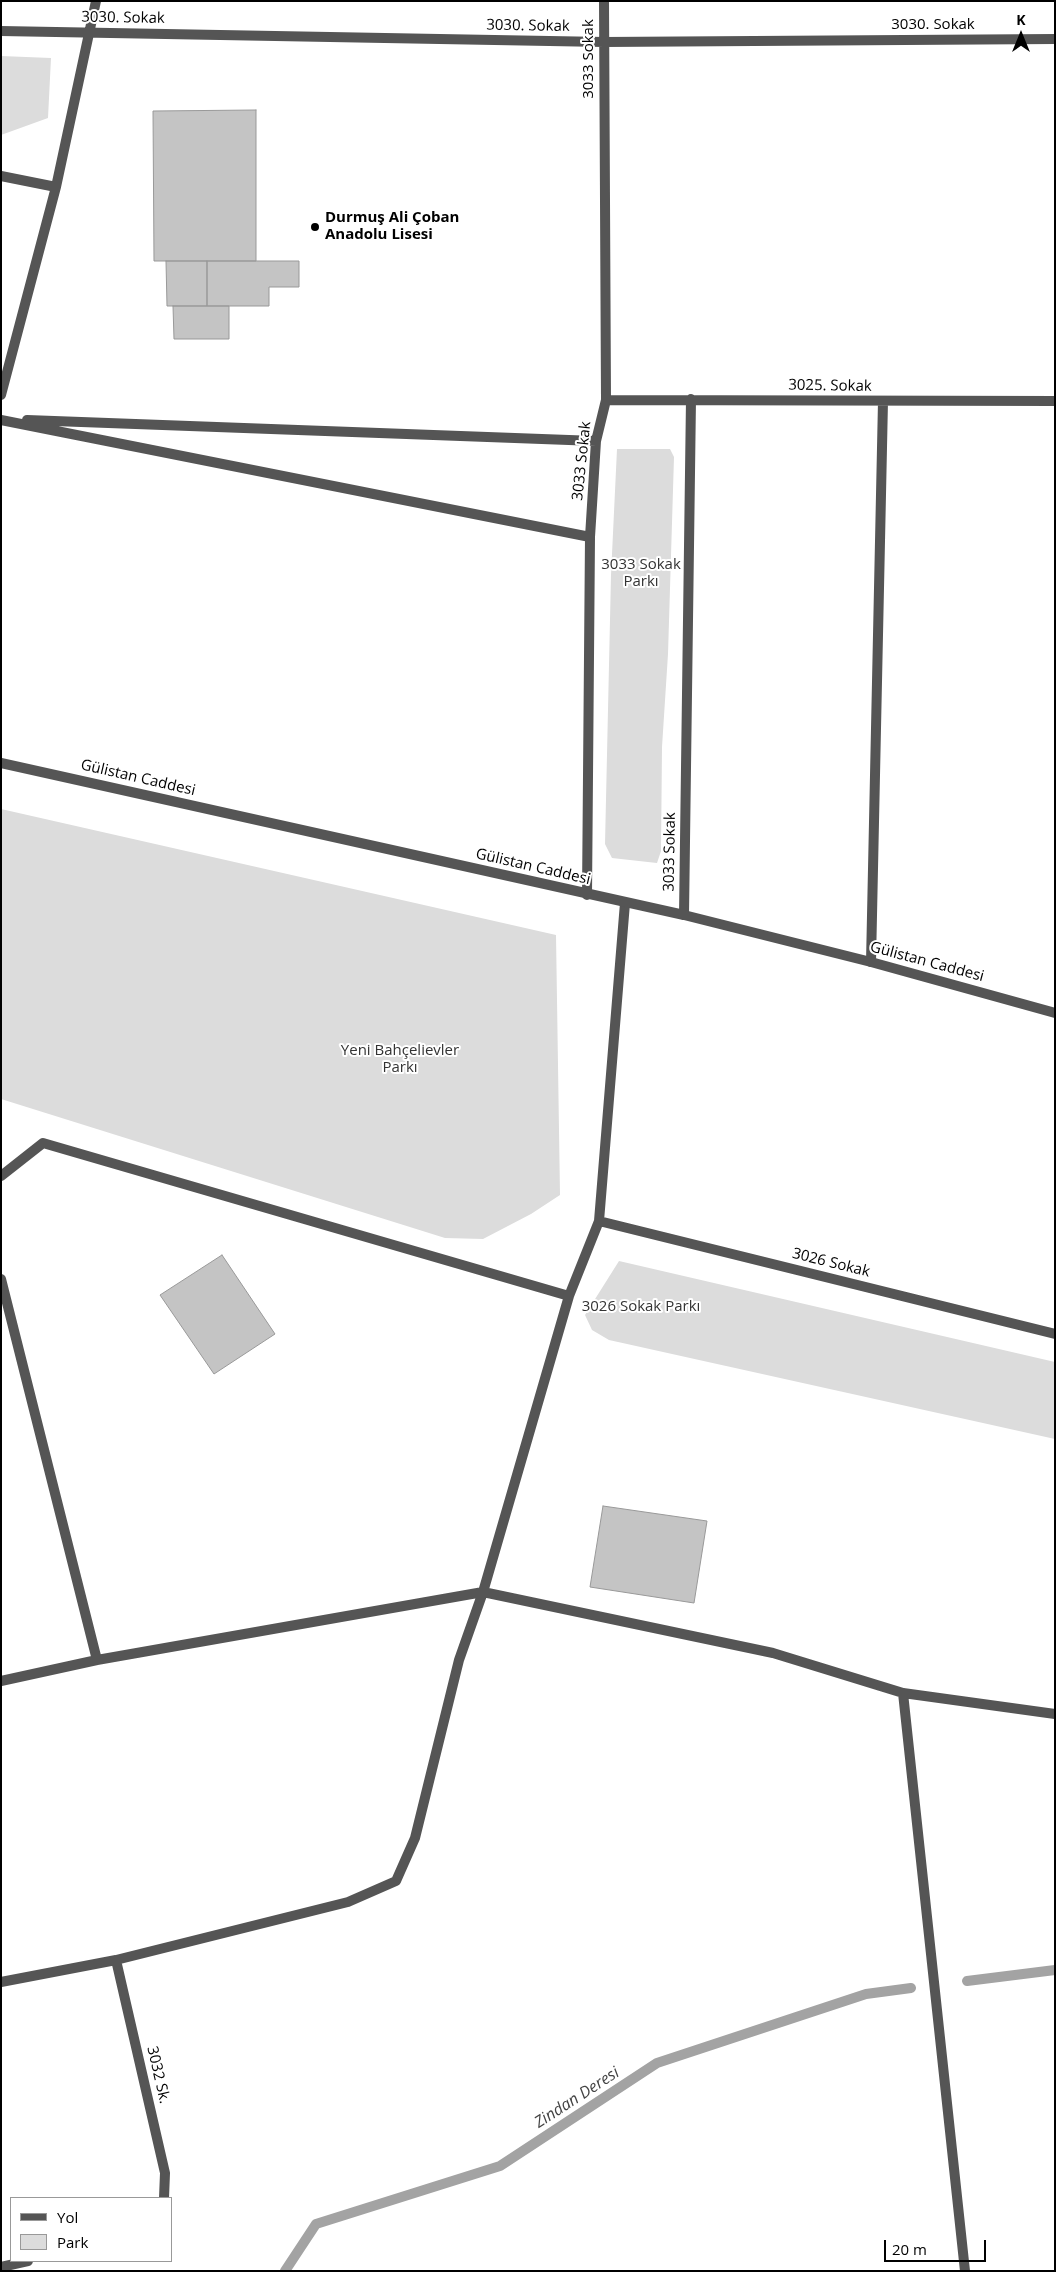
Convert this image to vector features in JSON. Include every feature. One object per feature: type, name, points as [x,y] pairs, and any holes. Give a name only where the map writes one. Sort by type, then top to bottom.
[{"type":"street","points":[[1,395],[56,187],[96,1]]},
{"type":"street","name":"3033 Sokak","points":[[587,895],[590,537],[596,441],[606,400],[604,1]]},
{"type":"street","name":"3030. Sokak","points":[[1,31],[604,42],[1055,40]]},
{"type":"street","points":[[1,176],[56,187]]},
{"type":"street","name":"3025. Sokak","points":[[606,400],[1055,401]]},
{"type":"street","name":"3033 Sokak","points":[[684,915],[691,400]]},
{"type":"street","points":[[871,962],[883,401]]},
{"type":"street","points":[[1,420],[596,441]]},
{"type":"street","points":[[1,420],[590,537]]},
{"type":"street","name":"Gülistan Caddesi","points":[[1,763],[587,895],[684,915],[871,962],[1055,1013]]},
{"type":"street","points":[[1,1982],[116,1960],[348,1902],[396,1881],[415,1838],[459,1660],[484,1592],[569,1296],[599,1221],[625,903]]},
{"type":"street","points":[[1,1176],[43,1144],[569,1296]]},
{"type":"street","name":"3026 Sokak","points":[[599,1221],[1055,1334]]},
{"type":"street","points":[[1,1280],[97,1660]]},
{"type":"street","points":[[1,1681],[97,1660],[484,1592],[773,1653],[903,1693],[1055,1714]]},
{"type":"street","points":[[903,1693],[965,2271]]},
{"type":"street","name":"3032 Sk.","points":[[116,1960],[164,2174],[164,2197]]},
{"type":"street","points":[[1,2267],[24,2262]]},
{"type":"green space","points":[[1,56],[51,58],[48,118],[1,135]]},
{"type":"green space","name":"3033 Sokak Parkı","points":[[617,449],[670,449],[674,457],[668,654],[662,747],[661,851],[657,863],[612,858],[605,844],[611,575]]},
{"type":"green space","name":"Yeni Bahçelievler Parkı","points":[[1,809],[556,935],[560,1195],[531,1214],[483,1239],[445,1238],[1,1099]]},
{"type":"green space","name":"3026 Sokak Parkı","points":[[619,1261],[1055,1362],[1055,1439],[609,1340],[592,1330],[585,1315]]},
{"type":"building","points":[[256,110],[256,261],[154,261],[153,111]]},
{"type":"building","points":[[166,261],[207,261],[207,306],[167,306]]},
{"type":"building","points":[[207,261],[299,261],[299,287],[269,287],[269,306],[207,306]]},
{"type":"building","points":[[173,306],[229,306],[229,339],[174,339]]},
{"type":"building","points":[[222,1255],[275,1334],[214,1374],[160,1295]]},
{"type":"building","points":[[603,1506],[707,1521],[694,1603],[590,1587]]},
{"type":"waterway","name":"Zindan Deresi","points":[[967,1981],[1055,1970]]},
{"type":"waterway","name":"Zindan Deresi","points":[[285,2271],[316,2224],[500,2166],[657,2063],[866,1994],[911,1988]]},
{"type":"place","name":"Durmuş Ali Çoban Anadolu Lisesi","points":[[315,227]]}]
